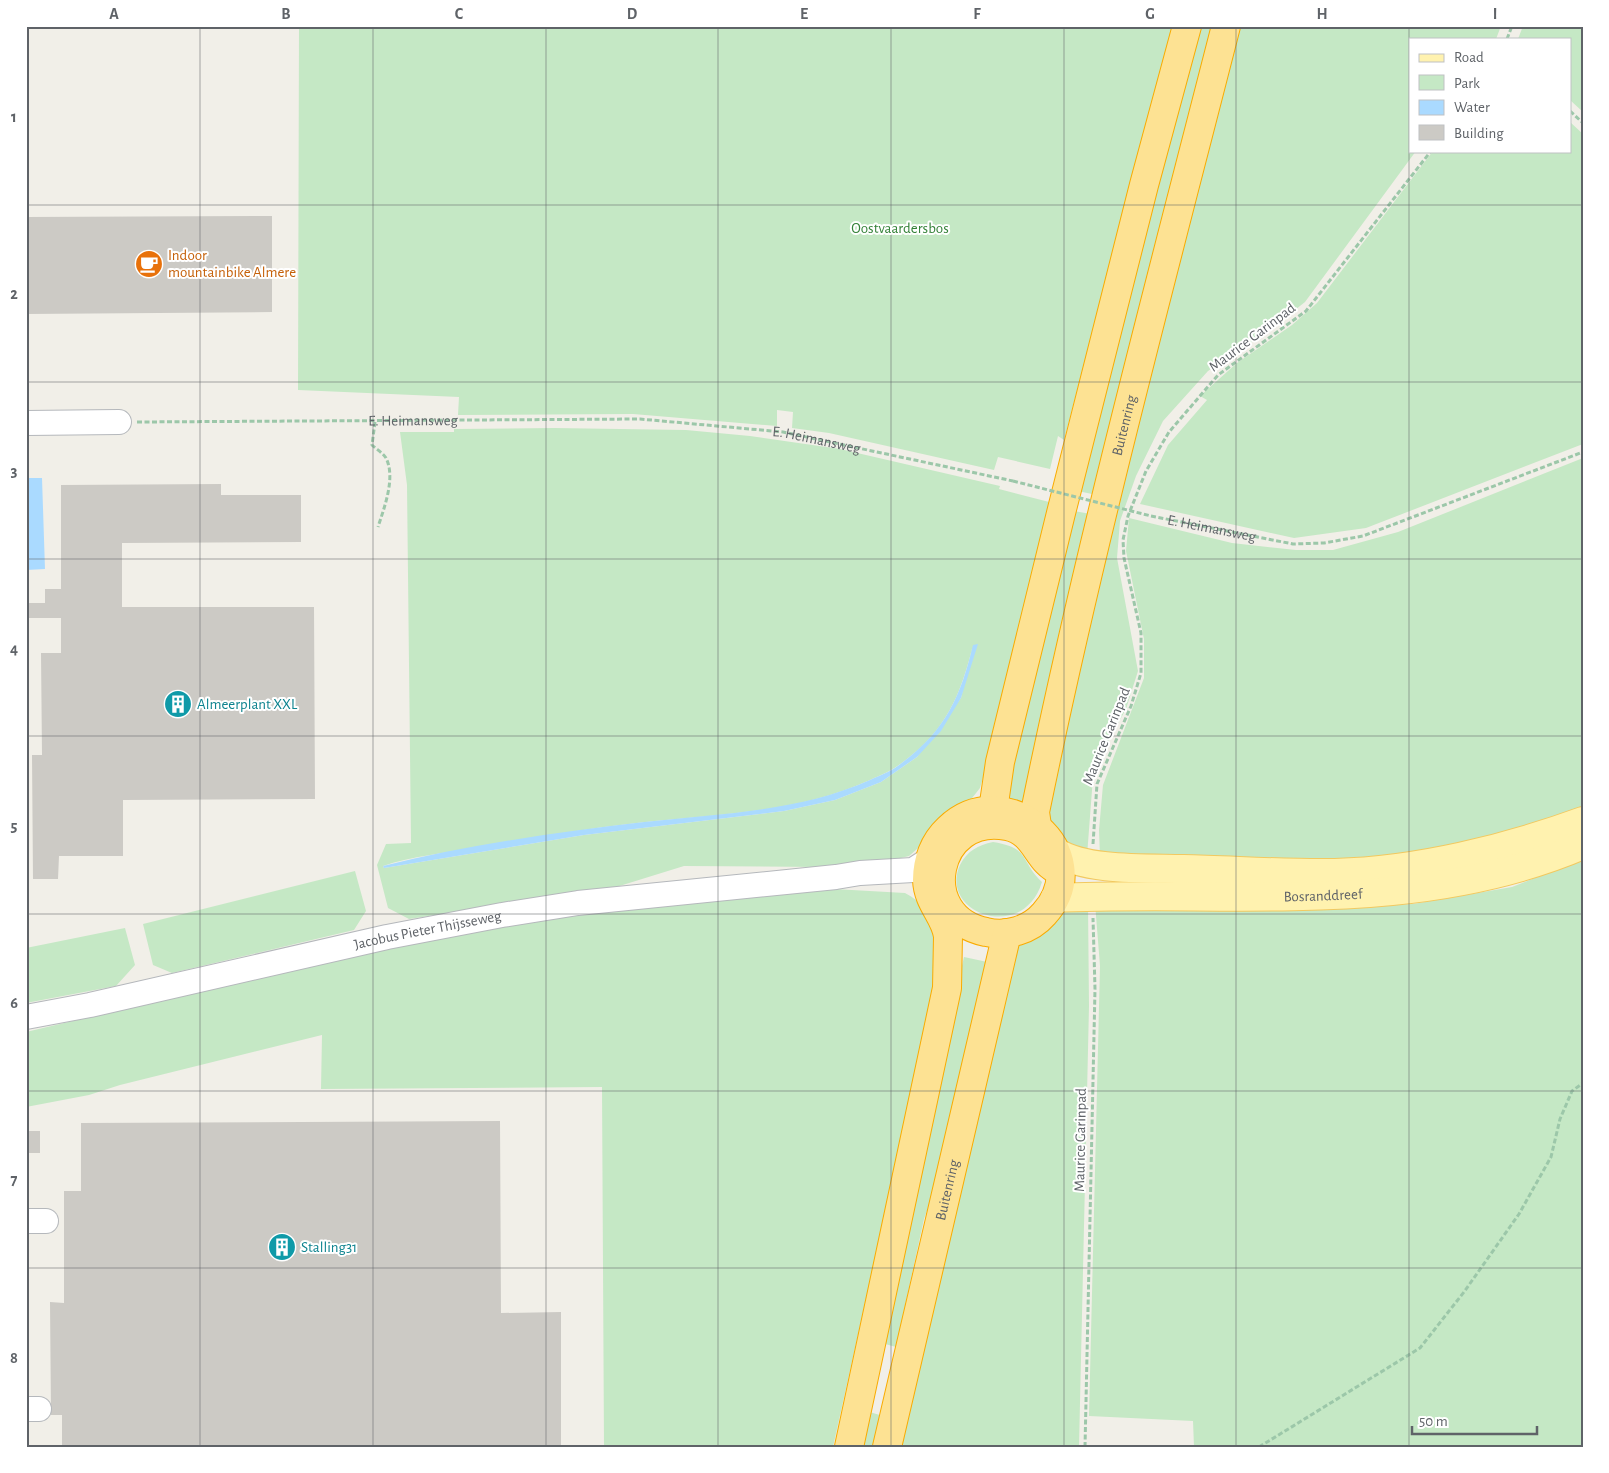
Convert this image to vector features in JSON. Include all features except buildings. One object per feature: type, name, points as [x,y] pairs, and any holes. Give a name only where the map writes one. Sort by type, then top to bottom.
[{"type":"highway","points":[[935,891],[948,852],[958,838],[984,816],[1000,762],[1144,185],[1187,26]]},
{"type":"highway","name":"Buitenring","points":[[1037,826],[1035,812],[1074,628],[1110,477],[1226,26]]},
{"type":"highway","points":[[984,816],[998,825],[1022,832],[1035,843],[1047,864],[1058,861]]},
{"type":"highway","points":[[984,816],[1020,816],[1037,826],[1048,838],[1058,861],[1055,898],[1050,907],[1035,922],[1017,931],[1007,933],[982,932],[952,922],[934,907],[935,891],[930,859],[944,833],[960,820],[984,816]]},
{"type":"highway","points":[[849,1447],[948,977],[960,939],[952,922]]},
{"type":"highway","name":"Buitenring","points":[[887,1447],[1007,933]]},
{"type":"main road","name":"Bosranddreef","points":[[1058,861],[1092,872],[1103,865],[1336,873],[1393,868],[1499,849],[1583,821]]},
{"type":"main road","name":"Bosranddreef","points":[[1055,898],[1092,896],[1341,896],[1398,892],[1494,875],[1583,845]]},
{"type":"street","points":[[26,423],[119,422]]},
{"type":"street","name":"Jacobus Pieter Thijsseweg","points":[[26,1017],[90,1005],[387,937],[502,915],[578,904],[836,877],[860,872],[913,870],[930,859]]},
{"type":"street","name":"Jacobus Pieter Thijsseweg","points":[[836,877],[935,891]]},
{"type":"path","points":[[1508,38],[1512,26]]},
{"type":"path","points":[[1572,113],[1583,123]]},
{"type":"path","name":"Maurice Garinpad","points":[[1103,865],[1097,784],[1131,706],[1141,673],[1141,633],[1124,558],[1123,540],[1128,516],[1146,471],[1169,432],[1218,375],[1306,311],[1430,152]]},
{"type":"path","name":"E. Heimansweg","points":[[119,422],[640,419],[782,432],[1013,482],[1151,516],[1293,544],[1324,543],[1364,536],[1583,452]]},
{"type":"path","points":[[375,422],[372,445],[387,460],[389,473],[388,492],[378,527]]},
{"type":"path","name":"Maurice Garinpad","points":[[1085,1447],[1095,999],[1092,896]]},
{"type":"path","points":[[1259,1447],[1420,1348],[1464,1292],[1519,1214],[1551,1157],[1560,1119],[1572,1092],[1583,1083]]},
{"type":"green space","name":"Oostvaardersbos","points":[[299,26],[1172,26],[1064,440],[1058,436],[1050,469],[998,457],[994,470],[829,433],[792,428],[793,412],[777,410],[777,426],[633,414],[458,415],[459,397],[298,390]]},
{"type":"green space","points":[[1193,26],[1212,26],[1092,494],[1073,490]]},
{"type":"green space","points":[[1237,26],[1501,26],[1496,38],[1409,38],[1409,152],[1415,152],[1305,302],[1266,333],[1208,371],[1163,421],[1136,476],[1120,521],[1117,558],[1138,671],[1126,709],[1105,747],[1093,777],[1087,856],[1074,853],[1047,817],[1048,786]]},
{"type":"green space","points":[[1523,26],[1583,26],[1583,112],[1572,102],[1572,38],[1518,38]]},
{"type":"green space","points":[[1572,124],[1583,134],[1583,444],[1366,528],[1294,538],[1140,504],[1168,445],[1207,400],[1200,396],[1237,363],[1292,325],[1317,303],[1432,152],[1572,152]]},
{"type":"green space","points":[[454,429],[686,430],[750,436],[840,449],[1000,486],[999,489],[1053,503],[1001,715],[980,788],[965,807],[909,856],[885,862],[822,867],[684,866],[613,888],[409,919],[388,908],[377,865],[386,844],[411,843],[407,485],[400,432],[454,432]],"holes":[[[973,645],[961,698],[917,757],[881,782],[835,800],[784,811],[584,835],[384,868],[383,866],[417,857],[566,833],[633,823],[764,810],[818,798],[844,790],[883,774],[899,765],[918,750],[930,738],[950,710],[963,680]]]},
{"type":"green space","points":[[1583,458],[1583,813],[1399,861],[1100,857],[1099,830],[1103,785],[1144,678],[1144,639],[1126,551],[1129,518],[1232,543],[1296,550],[1333,550],[1398,532]]},
{"type":"green space","points":[[1068,510],[1091,514],[1029,806],[999,801]]},
{"type":"green space","points":[[993,842],[1019,851],[1042,882],[1032,901],[1018,912],[1002,917],[986,915],[971,908],[961,897],[956,882],[960,865],[966,856],[978,847]]},
{"type":"green space","points":[[1583,859],[1583,1447],[1194,1447],[1193,1421],[1089,1416],[1100,966],[1095,903],[1274,909],[1413,904],[1512,887]]},
{"type":"green space","points":[[355,871],[366,911],[354,930],[172,973],[153,965],[143,924]]},
{"type":"green space","points":[[834,889],[905,893],[916,900],[930,918],[934,928],[938,974],[833,1447],[604,1447],[602,1087],[321,1089],[322,1035],[120,1085],[89,1095],[26,1107],[26,1032],[408,942],[626,908]]},
{"type":"green space","points":[[1088,904],[1089,1006],[1079,1447],[901,1447],[1014,948],[1063,910]]},
{"type":"green space","points":[[125,928],[135,965],[116,986],[26,1003],[26,948]]},
{"type":"green space","points":[[964,957],[992,963],[955,1129],[924,1219],[896,1347],[878,1342]]},
{"type":"green space","points":[[863,1410],[883,1416],[876,1447],[855,1447]]},
{"type":"water","points":[[26,478],[42,478],[45,569],[26,570]]},
{"type":"water","points":[[978,644],[961,698],[941,731],[917,757],[881,782],[835,800],[784,811],[584,835],[384,868],[383,866],[480,845],[546,835],[759,810],[815,799],[843,791],[896,767],[918,750],[930,737],[950,710],[963,680],[973,645]]},
{"type":"place","name":"Indoor mountainbike Almere","points":[[149,264]]},
{"type":"place","name":"Almeerplant XXL","points":[[178,704]]},
{"type":"place","name":"Stalling31","points":[[282,1247]]}]
